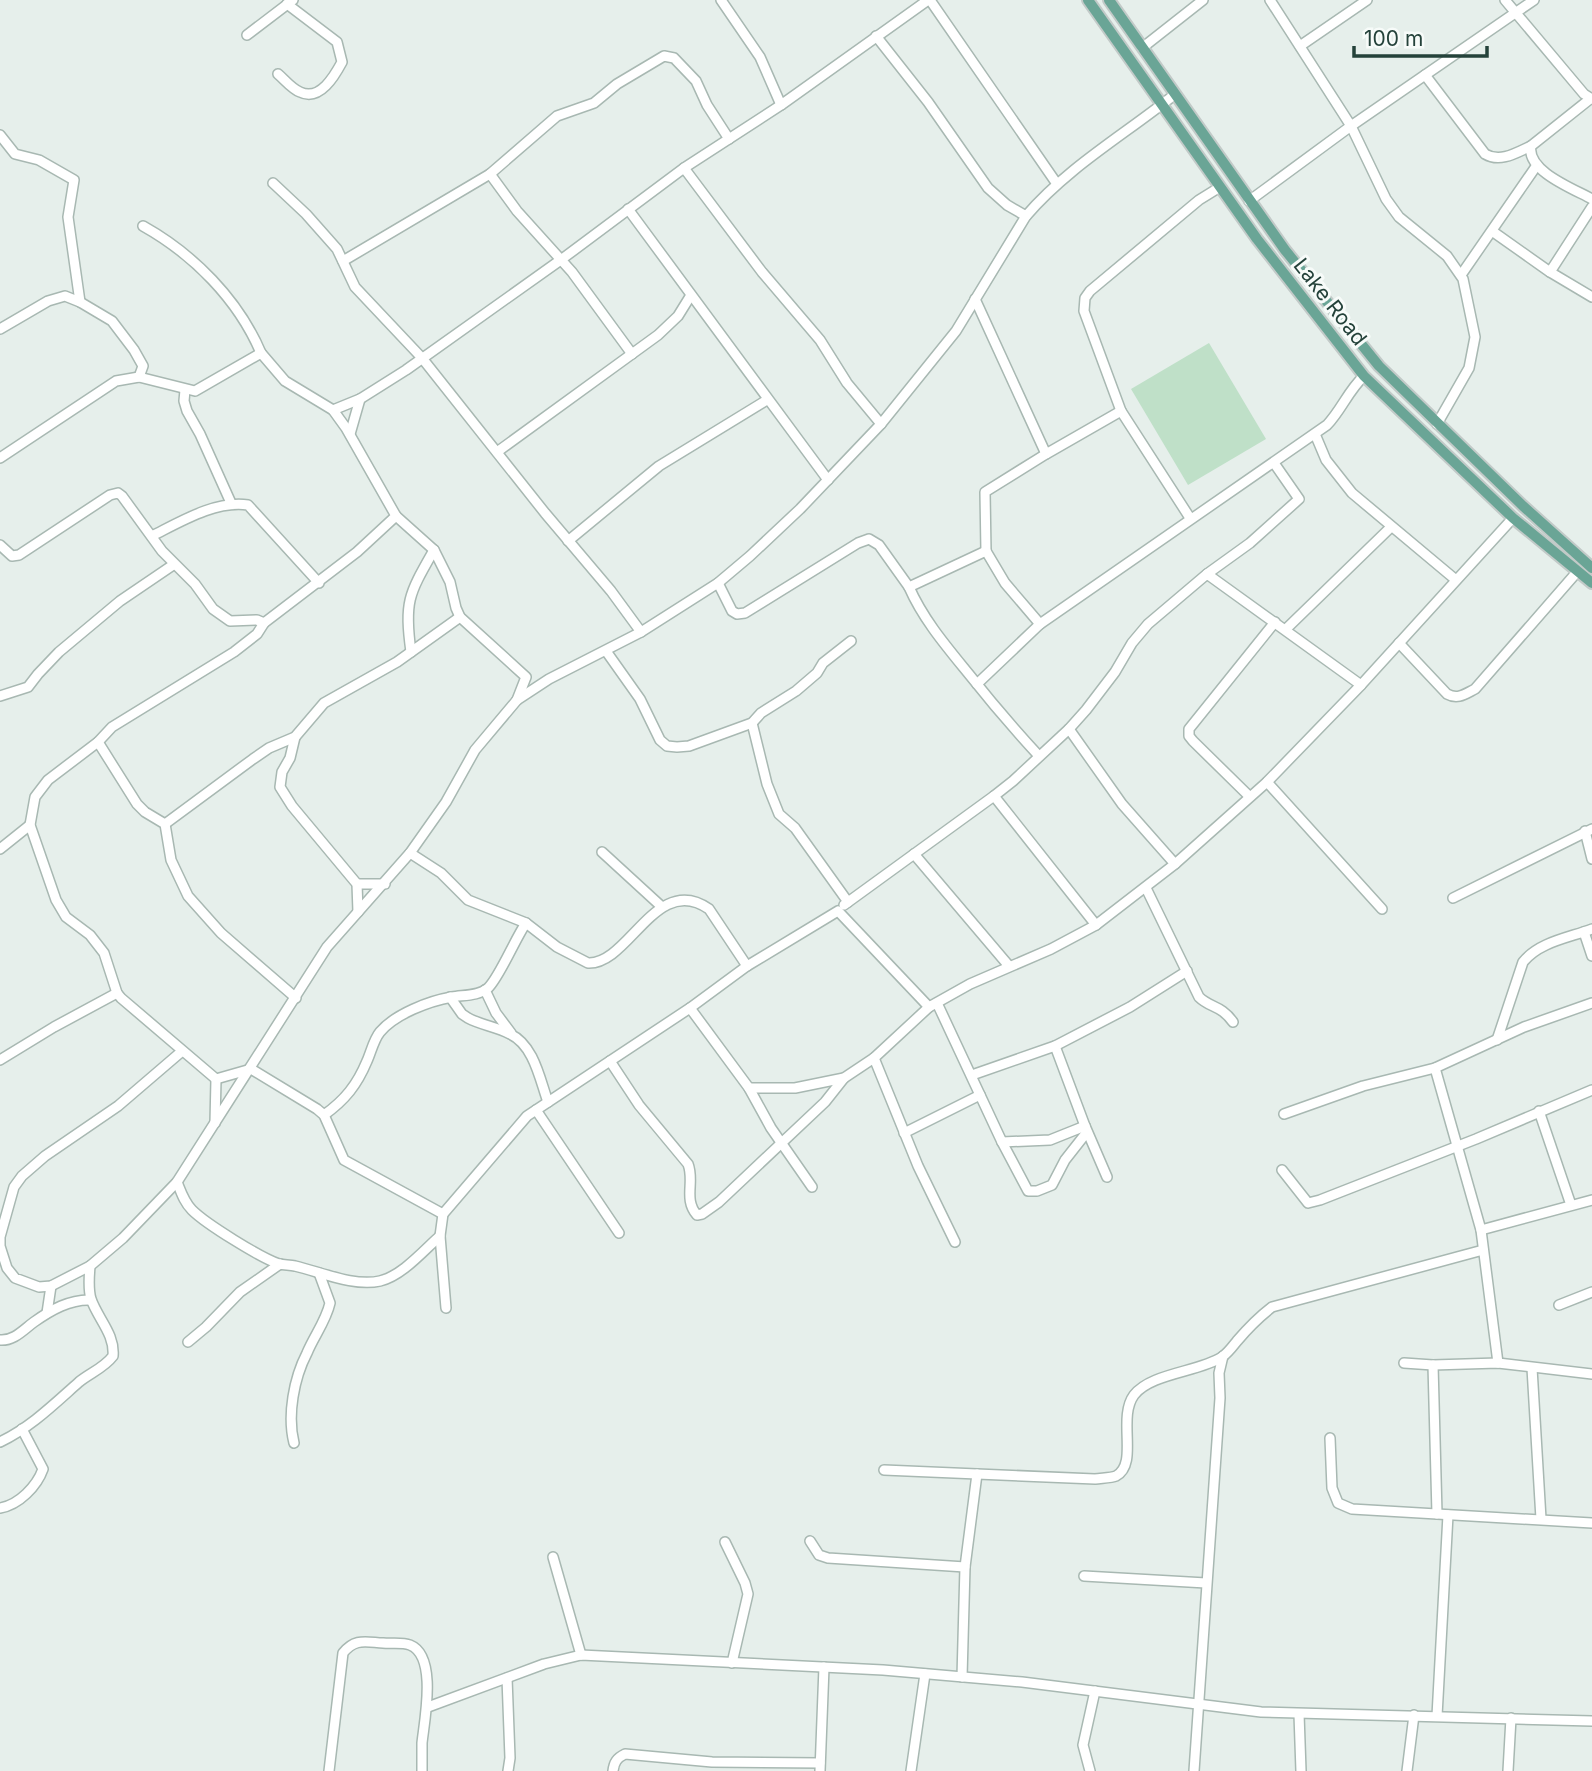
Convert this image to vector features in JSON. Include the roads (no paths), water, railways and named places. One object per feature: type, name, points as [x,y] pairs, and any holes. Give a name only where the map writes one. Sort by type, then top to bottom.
[{"type":"main road","name":"Lake Road","points":[[1088,0],[1220,187],[1301,297],[1364,376],[1513,518],[1592,583]]},
{"type":"main road","name":"Lake Road","points":[[1109,0],[1249,201],[1325,301],[1371,356],[1522,506],[1592,568]]},
{"type":"street","points":[[721,0],[760,57],[781,105]]},
{"type":"street","points":[[333,410],[360,399],[422,358],[684,168],[781,105],[929,0],[1057,184]]},
{"type":"street","points":[[1142,48],[1203,0]]},
{"type":"street","points":[[1270,0],[1351,126],[1386,199],[1399,218],[1447,256],[1461,275],[1475,337],[1469,368],[1437,424]]},
{"type":"street","points":[[1300,46],[1367,0]]},
{"type":"street","points":[[1426,75],[1485,154],[1493,159],[1500,159],[1531,146],[1591,99],[1505,0]]},
{"type":"street","points":[[1249,201],[1351,126],[1534,0]]},
{"type":"street","points":[[247,35],[290,2],[337,42],[342,62],[330,83],[314,93],[299,92],[278,74]]},
{"type":"street","points":[[876,36],[928,102],[988,188],[1007,205],[1026,216]]},
{"type":"street","points":[[343,261],[490,174],[557,116],[594,103],[617,84],[664,56],[674,58],[696,81],[706,104],[729,139]]},
{"type":"street","points":[[181,1052],[118,1106],[45,1156],[22,1176],[14,1187],[0,1237],[2,1259],[15,1278],[40,1287],[51,1286],[90,1266],[123,1238],[177,1182],[327,947],[410,853],[446,802],[475,750],[517,700],[549,679],[641,632],[718,583],[770,537],[881,424],[956,331],[1026,216],[1057,184],[1174,95]]},
{"type":"street","points":[[0,135],[15,154],[39,160],[74,180],[68,218],[80,302]]},
{"type":"street","points":[[1531,146],[1531,159],[1536,165],[1592,199]]},
{"type":"street","points":[[1461,275],[1536,165]]},
{"type":"street","points":[[684,168],[762,272],[820,340],[856,396],[881,424]]},
{"type":"street","points":[[490,174],[517,211],[562,259],[632,354]]},
{"type":"street","points":[[273,183],[306,214],[337,249],[355,287],[422,358],[611,591],[641,632]]},
{"type":"street","points":[[1190,518],[1121,411],[1084,311],[1085,298],[1199,200],[1220,187]]},
{"type":"street","points":[[1550,272],[1592,207]]},
{"type":"street","points":[[628,209],[828,480]]},
{"type":"street","points":[[143,226],[168,240],[203,271],[251,330],[261,353],[285,381],[333,410],[396,516],[434,550],[450,582],[460,617],[526,677],[549,679]]},
{"type":"street","points":[[1492,231],[1550,272],[1592,297]]},
{"type":"street","points":[[497,452],[632,354],[678,316],[691,295]]},
{"type":"street","points":[[0,329],[56,298],[65,296],[112,321],[120,329],[143,366],[139,377]]},
{"type":"street","points":[[975,299],[1046,454]]},
{"type":"street","points":[[0,458],[55,424],[107,386],[124,378],[139,377],[185,390],[200,389],[261,353]]},
{"type":"street","points":[[977,684],[1040,624],[1315,434],[1340,411],[1353,386],[1364,376]]},
{"type":"street","points":[[185,390],[187,411],[201,434],[231,503]]},
{"type":"street","points":[[349,434],[360,399]]},
{"type":"street","points":[[568,541],[659,466],[767,400]]},
{"type":"street","points":[[1040,624],[1005,583],[986,551],[985,492],[1121,411]]},
{"type":"street","points":[[1315,434],[1334,473],[1352,493],[1456,580]]},
{"type":"street","points":[[446,1308],[440,1236],[443,1214],[475,1180],[515,1128],[536,1110],[690,1008],[747,966],[838,911],[994,796],[1069,729],[1149,624],[1207,574],[1250,543],[1299,499],[1274,463]]},
{"type":"street","points":[[0,545],[12,556],[19,555],[114,493],[122,495],[173,565],[195,584],[213,609],[224,618],[264,623]]},
{"type":"street","points":[[152,536],[231,503],[248,505],[319,583]]},
{"type":"street","points":[[216,1079],[181,1052],[117,993],[104,953],[96,941],[72,922],[60,908],[30,825],[35,797],[41,788],[127,716],[234,652],[257,634],[264,623],[319,583],[396,516]]},
{"type":"street","points":[[610,1061],[639,1105],[688,1164],[691,1173],[689,1203],[696,1215],[702,1214],[719,1202],[825,1102],[844,1078],[874,1058],[933,1005],[1009,966],[1051,950],[1096,925],[1175,864],[1267,782],[1361,685],[1513,518]]},
{"type":"street","points":[[1286,629],[1391,527]]},
{"type":"street","points":[[718,583],[732,611],[737,614],[745,613],[858,543],[869,539],[879,545],[909,587],[918,607],[1006,722],[1039,756]]},
{"type":"street","points":[[411,652],[407,615],[409,602],[412,590],[434,550]]},
{"type":"street","points":[[909,587],[986,551]]},
{"type":"street","points":[[0,696],[28,687],[59,652],[120,601],[173,565]]},
{"type":"street","points":[[1399,643],[1447,694],[1452,697],[1462,696],[1475,689],[1577,572]]},
{"type":"street","points":[[1207,574],[1361,685]]},
{"type":"street","points":[[165,824],[269,748],[295,737],[324,703],[411,652],[460,617]]},
{"type":"street","points":[[1249,796],[1193,741],[1189,736],[1189,729],[1275,622]]},
{"type":"street","points":[[848,902],[795,828],[779,814],[767,784],[752,723],[761,713],[796,691],[817,673],[823,663],[851,641]]},
{"type":"street","points":[[606,651],[640,699],[660,740],[667,746],[689,746],[752,723]]},
{"type":"street","points":[[517,700],[526,677]]},
{"type":"street","points":[[1069,729],[1122,804],[1175,864]]},
{"type":"street","points":[[295,737],[290,758],[282,772],[280,787],[292,806],[357,884],[358,912]]},
{"type":"street","points":[[98,741],[137,804],[165,824],[172,860],[188,897],[221,933],[296,998]]},
{"type":"street","points":[[1267,782],[1382,909]]},
{"type":"street","points":[[994,796],[1096,925]]},
{"type":"street","points":[[0,849],[30,825]]},
{"type":"street","points":[[1453,898],[1589,830],[1592,859]]},
{"type":"street","points":[[602,852],[662,907]]},
{"type":"street","points":[[410,853],[442,873],[468,900],[526,923],[557,947],[588,963],[594,964],[604,959],[662,907],[676,901],[700,903],[709,909],[747,966]]},
{"type":"street","points":[[914,854],[1009,966]]},
{"type":"street","points":[[357,884],[385,884]]},
{"type":"street","points":[[1146,888],[1203,1001],[1222,1009],[1233,1022]]},
{"type":"street","points":[[838,911],[933,1005],[972,1075],[1002,1142],[1030,1192],[1052,1185],[1086,1129]]},
{"type":"street","points":[[324,1115],[355,1086],[383,1029],[427,1004],[485,990],[526,923]]},
{"type":"street","points":[[1497,1040],[1523,962],[1530,954],[1588,931],[1592,956]]},
{"type":"street","points":[[972,1075],[1055,1046],[1130,1007],[1187,971]]},
{"type":"street","points":[[485,990],[496,1013],[533,1059],[548,1102]]},
{"type":"street","points":[[0,1060],[117,993]]},
{"type":"street","points":[[450,997],[468,1018],[512,1034]]},
{"type":"street","points":[[1284,1114],[1363,1086],[1435,1068],[1497,1040],[1592,1003]]},
{"type":"street","points":[[690,1008],[749,1087],[759,1108],[812,1187]]},
{"type":"street","points":[[1055,1046],[1107,1177]]},
{"type":"street","points":[[874,1058],[904,1133],[955,1242]]},
{"type":"street","points":[[1435,1068],[1481,1230],[1498,1363]]},
{"type":"street","points":[[216,1079],[251,1069],[324,1115],[344,1160],[443,1214]]},
{"type":"street","points":[[749,1087],[794,1088],[844,1078]]},
{"type":"street","points":[[215,1125],[216,1079]]},
{"type":"street","points":[[1282,1170],[1301,1198],[1308,1203],[1457,1146],[1592,1090]]},
{"type":"street","points":[[904,1133],[980,1095]]},
{"type":"street","points":[[536,1110],[620,1233]]},
{"type":"street","points":[[1539,1111],[1571,1205]]},
{"type":"street","points":[[1002,1142],[1041,1142],[1086,1129]]},
{"type":"street","points":[[177,1182],[184,1200],[206,1222],[279,1264],[319,1273],[355,1280],[382,1281],[408,1265],[440,1236]]},
{"type":"street","points":[[1481,1230],[1592,1200]]},
{"type":"street","points":[[884,1470],[1095,1479],[1116,1475],[1124,1468],[1128,1455],[1127,1406],[1137,1392],[1156,1379],[1171,1377],[1223,1356],[1257,1319],[1272,1307],[1483,1250]]},
{"type":"street","points":[[188,1342],[240,1292],[279,1264]]},
{"type":"street","points":[[0,1442],[44,1415],[113,1356],[112,1339],[91,1300],[88,1281],[90,1266]]},
{"type":"street","points":[[294,1443],[292,1429],[295,1384],[330,1303],[319,1273]]},
{"type":"street","points":[[47,1313],[51,1286]]},
{"type":"street","points":[[1559,1305],[1592,1292]]},
{"type":"street","points":[[0,1340],[10,1340],[47,1313],[73,1301],[91,1300]]},
{"type":"street","points":[[1194,1771],[1220,1398],[1219,1373],[1223,1356]]},
{"type":"street","points":[[1404,1363],[1498,1363],[1592,1374]]},
{"type":"street","points":[[1433,1365],[1437,1514]]},
{"type":"street","points":[[1532,1368],[1541,1520]]},
{"type":"street","points":[[0,1508],[7,1507],[25,1495],[43,1469],[22,1429]]},
{"type":"street","points":[[1330,1438],[1332,1488],[1338,1503],[1352,1509],[1592,1523]]},
{"type":"street","points":[[962,1677],[965,1567],[977,1474]]},
{"type":"street","points":[[1437,1716],[1448,1515]]},
{"type":"street","points":[[810,1541],[819,1555],[828,1558],[965,1567]]},
{"type":"street","points":[[724,1542],[748,1594],[732,1663]]},
{"type":"street","points":[[553,1557],[581,1655]]},
{"type":"street","points":[[1084,1576],[1206,1583]]},
{"type":"street","points":[[329,1771],[343,1653],[352,1644],[360,1642],[401,1644],[414,1648],[425,1663],[428,1707],[422,1742],[422,1771]]},
{"type":"street","points":[[428,1707],[544,1664],[581,1655],[962,1677],[1299,1714],[1592,1721]]},
{"type":"street","points":[[613,1771],[618,1758],[625,1754],[712,1767],[820,1767],[824,1667]]},
{"type":"street","points":[[911,1771],[925,1674]]},
{"type":"street","points":[[507,1678],[510,1758],[508,1771]]},
{"type":"street","points":[[1090,1771],[1083,1745],[1095,1691]]},
{"type":"street","points":[[1299,1714],[1301,1771]]},
{"type":"street","points":[[1407,1771],[1414,1715]]},
{"type":"street","points":[[1508,1771],[1511,1718]]}]
